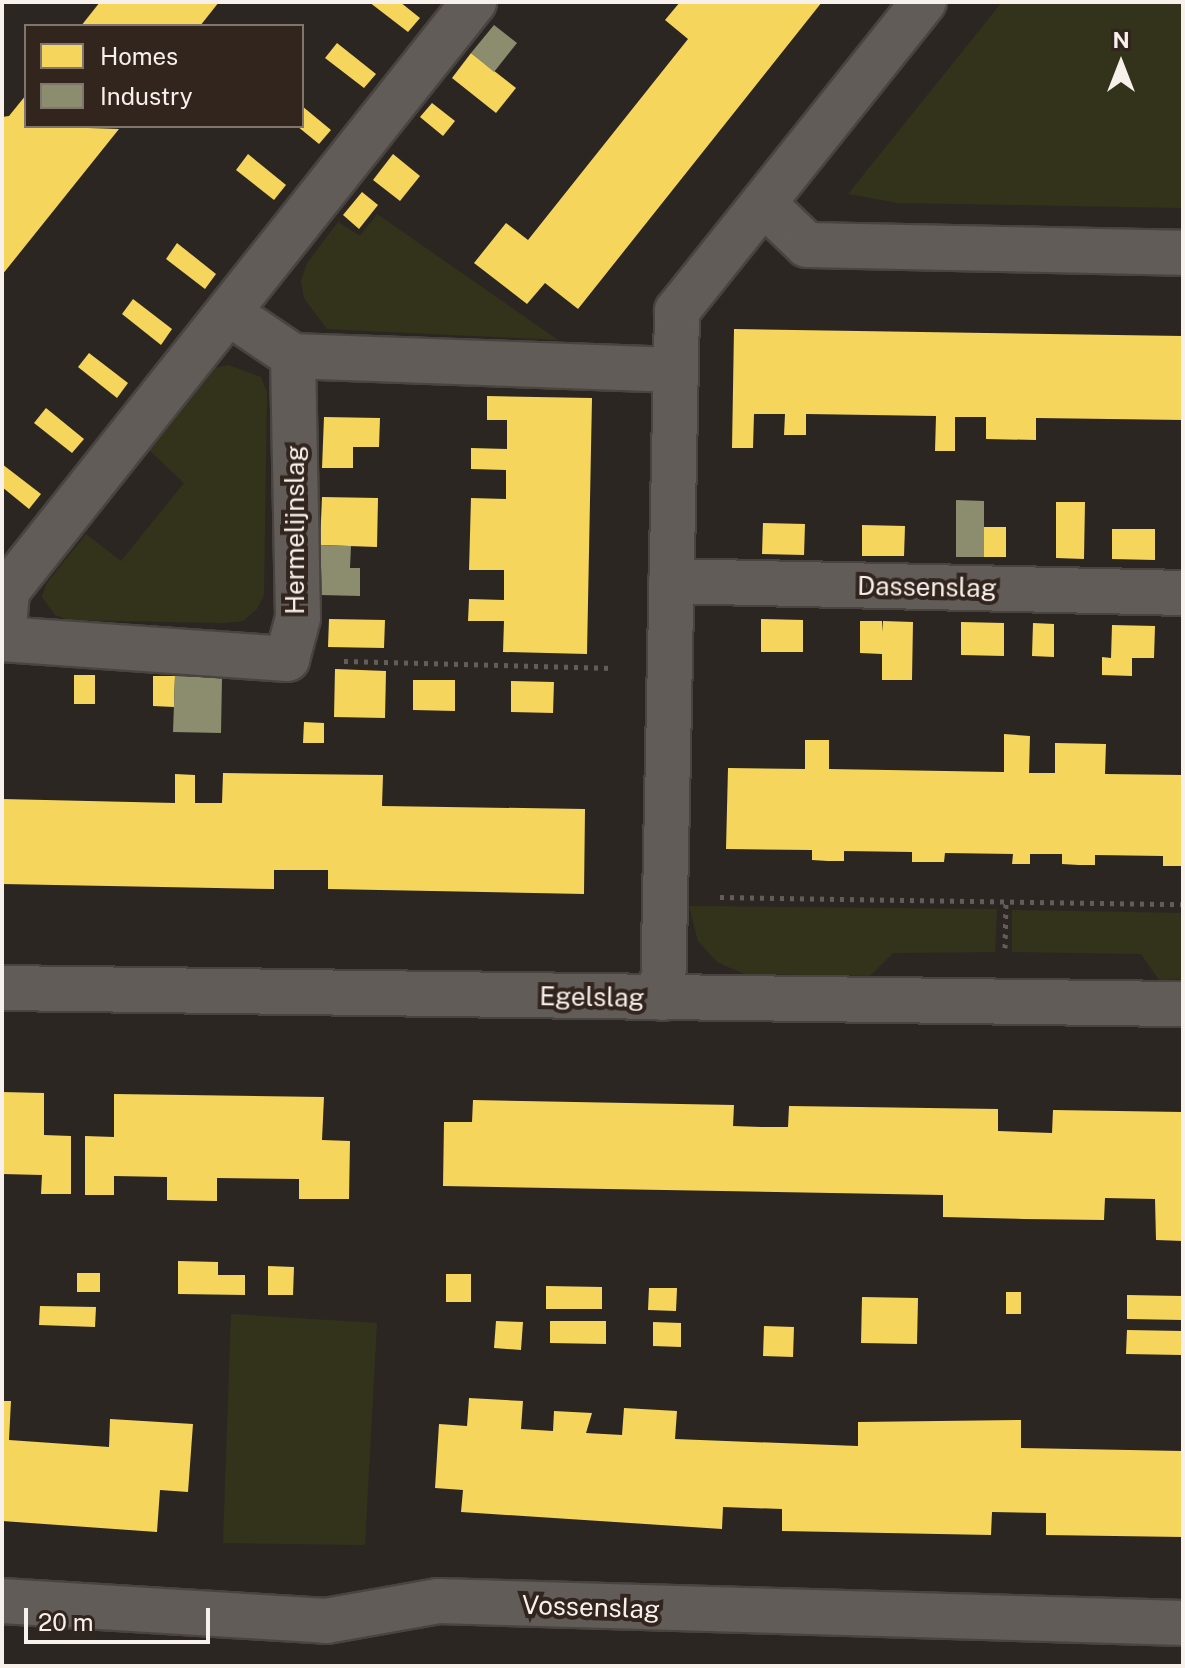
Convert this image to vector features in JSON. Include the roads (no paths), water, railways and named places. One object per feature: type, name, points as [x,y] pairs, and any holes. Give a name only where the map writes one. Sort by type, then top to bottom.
[{"type":"street","points":[[3,639],[7,591],[474,2]]},
{"type":"street","points":[[663,998],[677,311],[924,2]]},
{"type":"street","points":[[764,204],[807,245],[1183,253]]},
{"type":"street","points":[[229,313],[293,356],[675,370]]},
{"type":"street","name":"Hermelijnslag","points":[[3,639],[287,659],[298,618],[293,356]]},
{"type":"street","name":"Dassenslag","points":[[671,581],[1183,593]]},
{"type":"street","name":"Egelslag","points":[[2,988],[1183,1004]]},
{"type":"street","name":"Vossenslag","points":[[2,1601],[326,1621],[438,1601],[1183,1623]]}]
